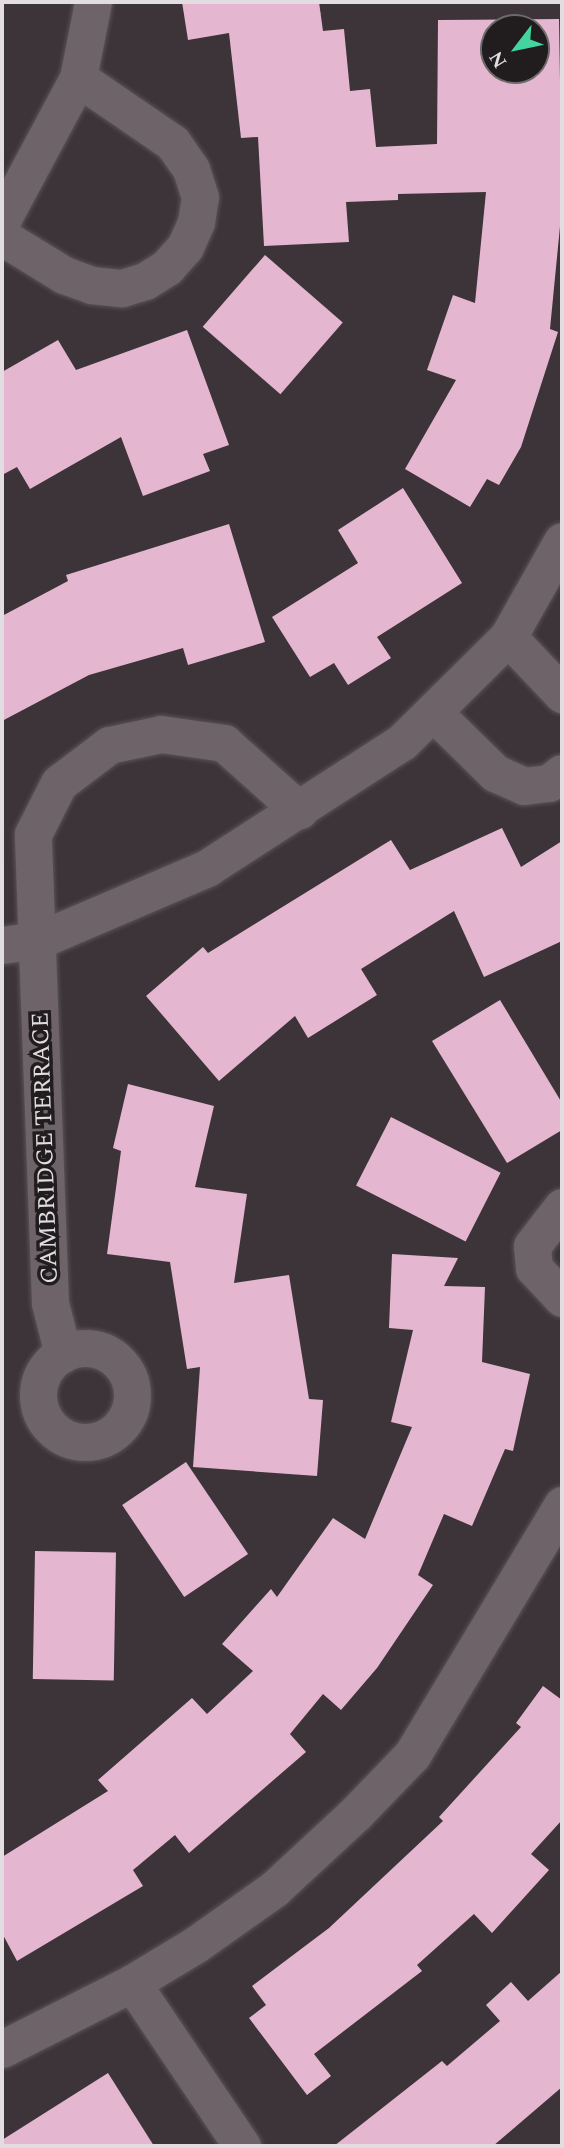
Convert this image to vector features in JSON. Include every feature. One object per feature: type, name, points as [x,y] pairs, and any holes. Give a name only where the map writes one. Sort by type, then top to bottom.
[{"type":"street","points":[[2,219],[78,78],[93,2]]},
{"type":"street","points":[[2,237],[64,275],[91,285],[122,288],[145,282],[167,267],[185,247],[196,222],[200,197],[191,169],[162,134],[78,78]]},
{"type":"street","points":[[2,945],[39,940],[207,868],[402,742],[508,637],[562,541]]},
{"type":"street","points":[[508,637],[562,694]]},
{"type":"street","points":[[434,713],[495,773],[524,786],[549,783],[562,773]]},
{"type":"street","name":"CAMBRIDGE TERRACE","points":[[63,1354],[50,1303],[39,940],[33,834],[59,783],[108,744],[161,734],[223,743],[299,810]]},
{"type":"street","points":[[562,1207],[532,1246],[534,1268],[562,1298]]},
{"type":"street","points":[[2,2049],[132,1983],[274,1889],[412,1755],[562,1505]]},
{"type":"street","points":[[132,1983],[242,2146]]},
{"type":"building","points":[[182,2],[319,2],[323,31],[344,29],[350,91],[370,89],[376,147],[437,144],[438,20],[480,20],[480,84],[550,84],[550,19],[559,19],[562,206],[550,329],[558,332],[521,447],[499,485],[487,479],[470,507],[405,469],[456,380],[427,370],[453,295],[475,303],[486,192],[398,194],[398,200],[346,202],[349,242],[264,246],[258,137],[241,138],[229,33],[188,40]]},
{"type":"building","points":[[265,255],[343,323],[280,394],[203,327]]},
{"type":"building","points":[[187,330],[229,445],[203,454],[210,471],[143,496],[121,437],[30,489],[17,467],[2,475],[2,372],[58,340],[76,370]]},
{"type":"building","points":[[403,488],[462,583],[377,637],[391,658],[348,685],[334,663],[310,677],[272,617],[358,563],[338,530]]},
{"type":"building","points":[[229,524],[265,642],[188,665],[183,648],[89,675],[2,721],[2,616],[68,581],[66,575]]},
{"type":"building","points":[[502,828],[521,867],[562,841],[562,941],[484,977],[454,911],[361,969],[377,995],[308,1038],[295,1016],[219,1081],[146,996],[203,947],[208,953],[391,840],[410,870]]},
{"type":"building","points":[[500,1000],[562,1103],[562,1130],[507,1163],[432,1041]]},
{"type":"building","points":[[128,1084],[214,1106],[195,1187],[247,1194],[234,1283],[289,1275],[309,1399],[323,1400],[317,1476],[193,1467],[200,1367],[187,1369],[170,1262],[107,1254],[121,1151],[113,1148]]},
{"type":"building","points":[[391,1117],[501,1173],[466,1241],[356,1186]]},
{"type":"building","points":[[392,1254],[458,1258],[444,1286],[485,1287],[482,1362],[530,1374],[513,1451],[505,1449],[472,1526],[444,1514],[418,1575],[433,1585],[377,1668],[341,1710],[323,1694],[290,1734],[306,1752],[189,1853],[175,1835],[133,1870],[143,1886],[17,1961],[2,1933],[2,1857],[108,1791],[98,1780],[192,1698],[207,1714],[253,1671],[222,1644],[271,1589],[277,1597],[333,1518],[365,1539],[412,1427],[391,1422],[413,1330],[389,1328]]},
{"type":"building","points":[[186,1462],[248,1554],[184,1597],[122,1505]]},
{"type":"building","points":[[35,1551],[116,1552],[114,1680],[33,1679]]},
{"type":"building","points":[[543,1686],[562,1700],[562,1820],[531,1854],[549,1870],[492,1933],[474,1914],[417,1965],[422,1971],[314,2054],[331,2076],[307,2095],[249,2018],[266,2005],[252,1986],[329,1928],[443,1821],[439,1817],[521,1727],[516,1723]]},
{"type":"building","points":[[562,1971],[562,2087],[493,2146],[334,2146],[442,2061],[447,2066],[500,2021],[486,2005],[511,1982],[528,2001]]},
{"type":"building","points":[[108,2073],[154,2146],[2,2146],[2,2140]]}]
